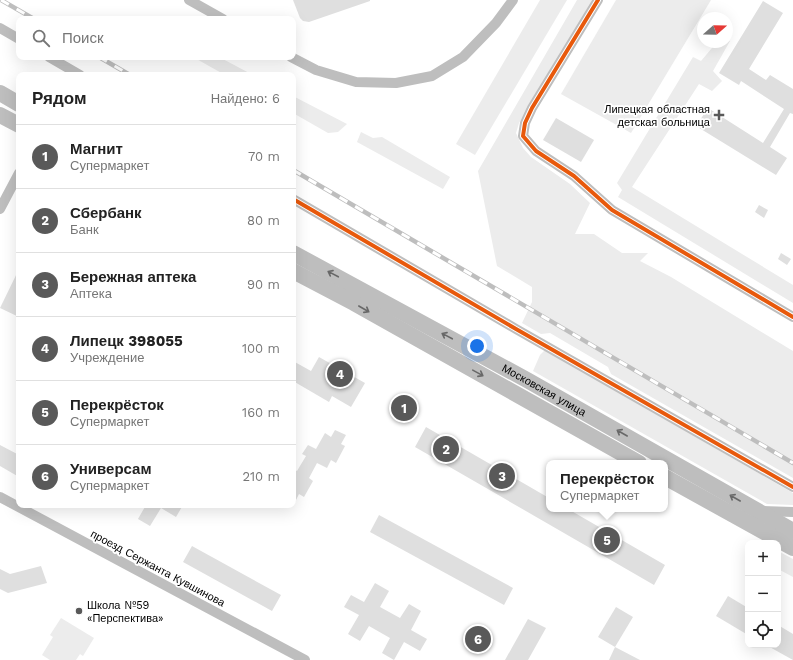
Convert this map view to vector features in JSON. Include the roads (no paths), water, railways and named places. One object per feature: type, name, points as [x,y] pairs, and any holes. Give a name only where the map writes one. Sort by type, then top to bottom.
[{"type":"main road","points":[[0,93],[16,102]]},
{"type":"main road","points":[[0,115],[16,123]]},
{"type":"main road","name":"Московская улица","points":[[296,255],[527,380],[793,530]]},
{"type":"main road","name":"Московская улица","points":[[296,273],[354,303],[634,460]]},
{"type":"main road","points":[[668,479],[793,548]]},
{"type":"street","points":[[188,0],[217,16]]},
{"type":"street","points":[[296,59],[316,70],[356,82],[396,83],[432,76],[463,57],[496,23],[513,0]]},
{"type":"street","points":[[598,0],[532,108],[525,123],[523,136],[536,151],[574,176],[612,210],[793,317]]},
{"type":"street","points":[[0,28],[16,37]]},
{"type":"street","points":[[54,60],[75,72]]},
{"type":"street","points":[[0,209],[16,179]]},
{"type":"street","points":[[296,201],[516,329],[793,486]]},
{"type":"street","name":"проезд Сержанта Кувшинова","points":[[0,497],[16,506]]},
{"type":"street","name":"проезд Сержанта Кувшинова","points":[[21,508],[305,660]]},
{"type":"street","points":[[758,511],[793,512]]},
{"type":"railway","points":[[1,0],[29,16]]},
{"type":"railway","points":[[104,60],[125,72]]},
{"type":"railway","points":[[296,172],[793,463]]},
{"type":"place","name":"Липецкая областная детская больница","points":[[719,115]]},
{"type":"place","name":"Липецк 398055","points":[[340,374]]},
{"type":"place","name":"Магнит","points":[[404,408]]},
{"type":"place","name":"Сбербанк","points":[[446,449]]},
{"type":"place","name":"Бережная аптека","points":[[502,476]]},
{"type":"place","name":"Перекрёсток","points":[[607,540]]},
{"type":"place","name":"Школа №59 «Перспектива»","points":[[79,611]]},
{"type":"place","name":"Универсам","points":[[478,639]]}]
